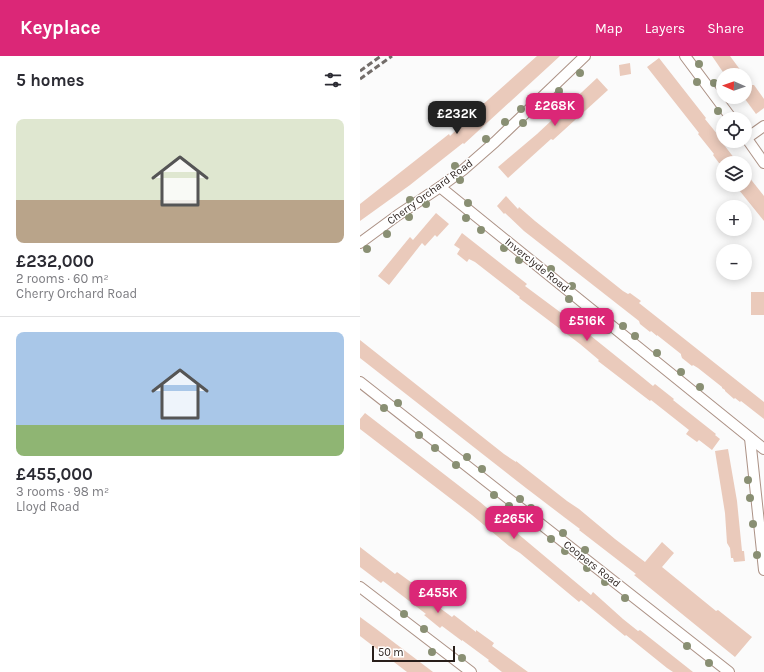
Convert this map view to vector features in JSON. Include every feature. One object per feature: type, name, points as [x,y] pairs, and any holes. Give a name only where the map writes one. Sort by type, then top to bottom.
[{"type":"street","name":"Cherry Orchard Road","points":[[360,243],[463,170],[495,142],[584,56]]},
{"type":"street","points":[[685,56],[727,112]]},
{"type":"street","points":[[752,133],[764,126]]},
{"type":"street","points":[[752,146],[764,163]]},
{"type":"street","name":"Inverclyde Road","points":[[440,187],[764,449]]},
{"type":"street","name":"Coopers Road","points":[[360,382],[729,672]]},
{"type":"street","points":[[750,438],[764,570]]},
{"type":"street","points":[[360,587],[471,672]]},
{"type":"building","points":[[537,56],[560,56],[464,144],[463,143],[410,185],[360,221],[360,204],[449,134],[450,136]]},
{"type":"building","points":[[712,56],[730,56],[739,68],[720,68]]},
{"type":"building","points":[[659,58],[716,133],[716,148],[726,148],[733,156],[716,156],[716,159],[713,155],[714,154],[698,134],[699,133],[647,67]]},
{"type":"building","points":[[630,63],[631,74],[620,76],[619,65]]},
{"type":"building","points":[[597,78],[608,90],[553,140],[551,139],[508,178],[498,167],[537,134]]},
{"type":"building","points":[[752,85],[754,85],[764,99],[764,108],[756,114],[749,104],[752,104]]},
{"type":"building","points":[[752,181],[764,196],[764,221],[752,206],[752,200],[747,200],[741,192],[752,192]]},
{"type":"building","points":[[506,196],[518,209],[519,207],[623,291],[628,294],[630,293],[641,301],[639,303],[764,402],[764,419],[741,401],[740,402],[735,398],[734,399],[722,387],[698,368],[693,365],[692,366],[682,358],[681,354],[657,335],[651,331],[650,332],[640,324],[639,321],[524,231],[505,213],[504,214],[497,206]]},
{"type":"building","points":[[436,213],[449,224],[437,237],[435,235],[425,246],[422,243],[389,285],[378,276],[410,237],[413,240]]},
{"type":"building","points":[[462,233],[527,284],[525,286],[568,318],[569,317],[653,386],[655,384],[716,434],[715,435],[720,439],[712,450],[699,440],[697,442],[686,434],[689,430],[598,361],[599,360],[580,344],[519,298],[520,297],[475,262],[469,259],[467,262],[457,254],[460,249],[454,245]]},
{"type":"building","points":[[751,292],[764,292],[764,315],[751,315]]},
{"type":"building","points":[[360,340],[504,454],[516,461],[579,509],[645,562],[662,542],[674,553],[662,567],[716,611],[718,610],[752,637],[735,657],[634,575],[636,574],[579,530],[580,529],[360,358]]},
{"type":"building","points":[[365,413],[480,502],[591,595],[593,592],[638,631],[640,630],[693,672],[673,672],[626,635],[625,636],[581,600],[579,602],[472,515],[360,429],[360,419]]},
{"type":"building","points":[[728,449],[737,501],[742,551],[744,551],[745,561],[734,562],[733,558],[731,558],[730,548],[727,543],[725,513],[715,451]]},
{"type":"building","points":[[360,547],[395,574],[397,572],[427,594],[425,597],[452,617],[454,615],[476,632],[476,630],[494,643],[492,646],[528,672],[502,672],[488,661],[489,660],[462,640],[442,626],[440,628],[424,615],[426,614],[404,597],[383,581],[381,583],[360,567]]},
{"type":"building","points":[[360,617],[433,672],[407,672],[360,636]]},
{"type":"railway","points":[[360,71],[381,56]]},
{"type":"railway","points":[[360,79],[392,56]]}]
